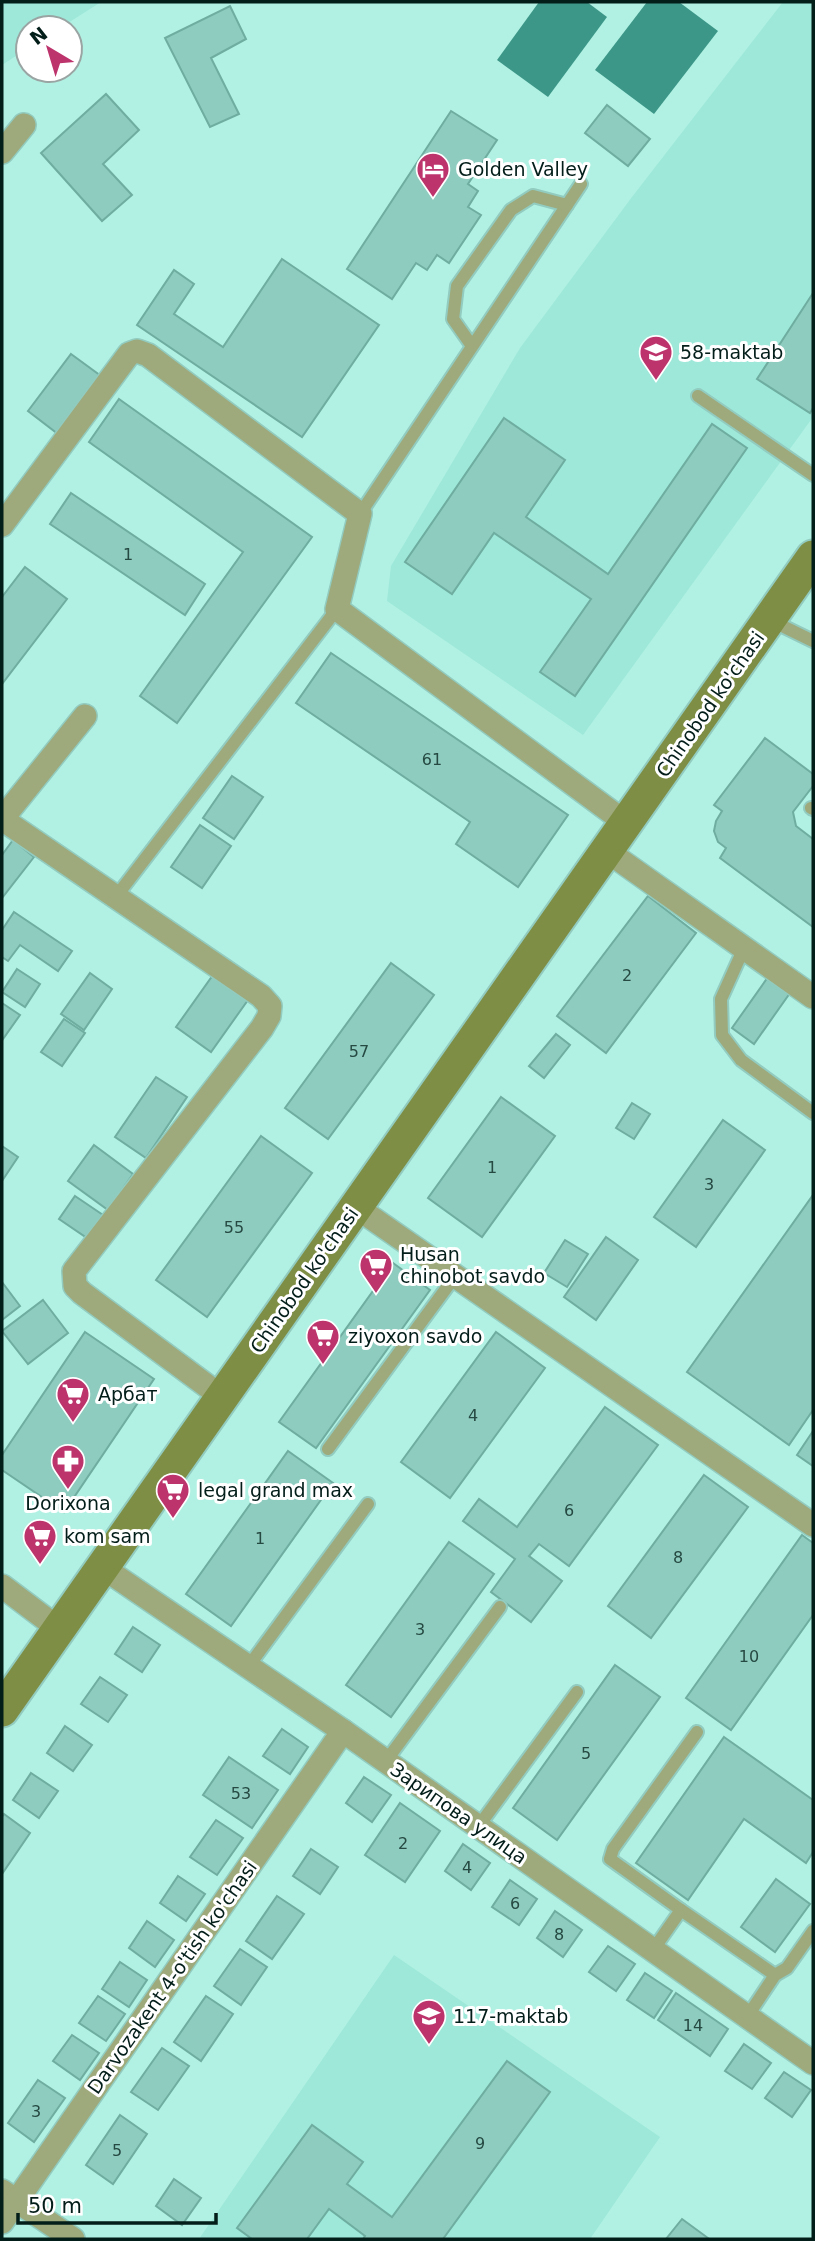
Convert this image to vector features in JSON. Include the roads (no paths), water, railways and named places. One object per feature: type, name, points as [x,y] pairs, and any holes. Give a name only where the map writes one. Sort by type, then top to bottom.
[{"type":"main road","name":"Chinobod ko'chasi","points":[[2,1710],[813,557]]},
{"type":"street","points":[[2,152],[24,125]]},
{"type":"street","points":[[2,525],[129,354],[137,351],[148,355],[360,514],[337,610],[626,823]]},
{"type":"street","points":[[85,716],[2,819],[261,996],[270,1006],[269,1016],[262,1028],[74,1271],[75,1286],[82,1293],[222,1397]]},
{"type":"street","points":[[607,850],[813,997]]},
{"type":"street","points":[[356,1207],[813,1525]]},
{"type":"street","name":"Зарипова улица","points":[[102,1567],[343,1731],[813,2063]]},
{"type":"street","points":[[2,1586],[59,1629]]},
{"type":"street","name":"Darvozakent 4-o'tish ko'chasi","points":[[2,2222],[9,2196],[343,1731]]},
{"type":"street","points":[[9,2196],[73,2239]]},
{"type":"lane","points":[[360,514],[581,184]]},
{"type":"lane","points":[[472,346],[453,318],[457,286],[511,210],[533,196],[567,205]]},
{"type":"lane","points":[[698,396],[813,475]]},
{"type":"lane","points":[[115,898],[337,610]]},
{"type":"lane","points":[[769,620],[813,641]]},
{"type":"lane","points":[[744,948],[721,999],[722,1035],[741,1060],[813,1113]]},
{"type":"lane","points":[[328,1449],[456,1275]]},
{"type":"lane","points":[[248,1667],[368,1504]]},
{"type":"lane","points":[[386,1761],[500,1607]]},
{"type":"lane","points":[[478,1827],[577,1692]]},
{"type":"lane","points":[[697,1732],[613,1849],[610,1859],[775,1975]]},
{"type":"lane","points":[[653,1950],[681,1910]]},
{"type":"lane","points":[[747,2017],[775,1975],[787,1969],[813,1931]]},
{"type":"place","name":"Golden Valley","points":[[433,199]]},
{"type":"place","name":"58-maktab","points":[[656,382]]},
{"type":"place","name":"Husan chinobot savdo","points":[[376,1295]]},
{"type":"place","name":"ziyoxon savdo","points":[[323,1366]]},
{"type":"place","name":"Арбат","points":[[73,1424]]},
{"type":"place","name":"Dorixona","points":[[68,1491]]},
{"type":"place","name":"legal grand max","points":[[173,1520]]},
{"type":"place","name":"kom sam","points":[[40,1566]]},
{"type":"place","name":"117-maktab","points":[[429,2046]]}]
